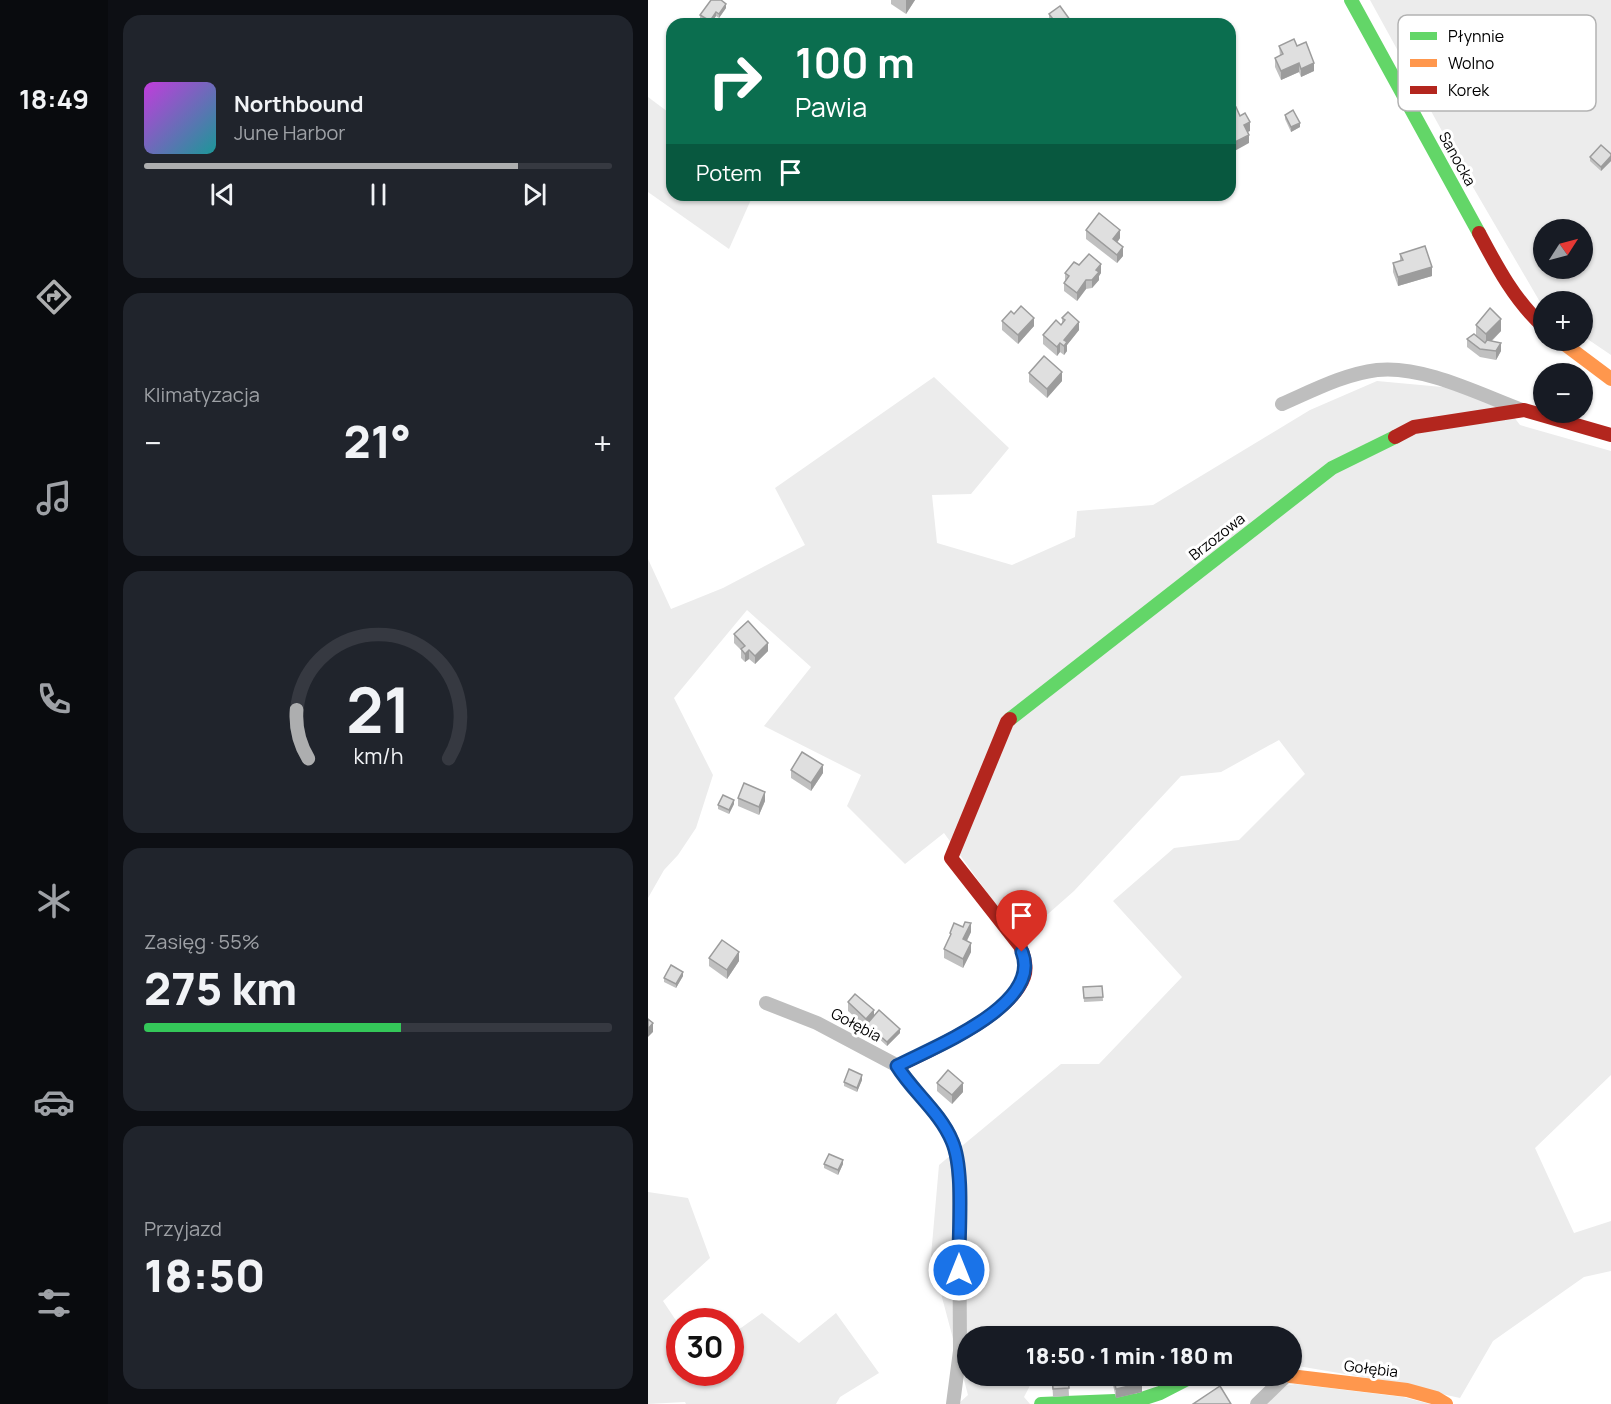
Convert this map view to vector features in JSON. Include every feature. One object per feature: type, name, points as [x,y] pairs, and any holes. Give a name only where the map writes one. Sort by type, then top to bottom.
[{"type":"street","name":"Sanocka","points":[[1351,0],[1398,86]]},
{"type":"street","name":"Sanocka","points":[[1412,111],[1500,272],[1533,317]]},
{"type":"street","points":[[1574,351],[1611,379]]},
{"type":"street","points":[[1282,404],[1344,378],[1378,370],[1425,373],[1524,410]]},
{"type":"street","name":"Brzozowa","points":[[897,1066],[941,1046],[982,1021],[1008,999],[1020,984],[1025,972],[1026,961],[1014,938],[951,858],[1007,722],[1332,468],[1414,427],[1524,410],[1611,435]]},
{"type":"street","name":"Gołębia","points":[[766,1003],[817,1023],[897,1066],[952,1140],[957,1157],[959,1179],[960,1351],[953,1404]]},
{"type":"street","name":"Gołębia","points":[[1302,1378],[1407,1390],[1436,1398],[1446,1404]]},
{"type":"street","points":[[1041,1404],[1095,1404],[1138,1400],[1174,1386]]},
{"type":"street","points":[[1257,1404],[1277,1386]]},
{"type":"shaded area","points":[[1370,0],[1611,0],[1611,355],[1593,343],[1593,291],[1534,291],[1431,111],[1596,111],[1596,15],[1398,15],[1398,51]]},
{"type":"shaded area","points":[[648,97],[666,110],[666,201],[750,201],[729,249],[648,192]]},
{"type":"shaded area","points":[[934,377],[1009,448],[971,494],[932,495],[937,543],[1012,565],[1075,537],[1077,511],[1153,505],[1310,410],[1377,381],[1453,388],[1507,408],[1520,425],[1611,451],[1611,1075],[1535,1148],[1574,1233],[1611,1221],[1611,1271],[1584,1277],[1493,1341],[1460,1398],[1374,1379],[1302,1367],[1302,1326],[957,1326],[957,1354],[931,1256],[939,1165],[1061,1064],[1099,1064],[1182,977],[1113,901],[1174,848],[1239,840],[1305,774],[1279,740],[1221,772],[1181,776],[1074,891],[1040,921],[1004,916],[944,833],[905,864],[847,806],[861,775],[764,726],[811,667],[747,610],[674,698],[713,775],[696,828],[678,855],[664,870],[648,898],[648,559],[671,609],[723,588],[805,545],[775,488]]},
{"type":"shaded area","points":[[648,1192],[688,1198],[710,1258],[663,1301],[668,1308],[666,1386],[744,1386],[744,1326],[762,1313],[799,1343],[836,1313],[879,1373],[840,1397],[836,1404],[686,1404],[685,1402],[648,1404]]},
{"type":"shaded area","points":[[1302,1385],[1403,1397],[1430,1404],[1262,1404],[1286,1386]]},
{"type":"shaded area","points":[[966,1386],[1030,1386],[1024,1397],[1030,1404],[958,1404],[968,1395]]},
{"type":"building","points":[[711,0],[721,0],[726,4],[719,14],[716,12],[712,18],[700,15]]},
{"type":"building","points":[[1060,6],[1069,18],[1052,18],[1049,14]]},
{"type":"building","points":[[1294,39],[1297,46],[1306,42],[1314,63],[1301,69],[1299,63],[1281,71],[1275,58],[1283,54],[1279,46]]},
{"type":"building","points":[[1236,107],[1240,116],[1245,113],[1250,122],[1244,125],[1249,135],[1236,142]]},
{"type":"building","points":[[1293,110],[1300,123],[1291,127],[1285,115]]},
{"type":"building","points":[[1601,145],[1611,156],[1601,167],[1590,157]]},
{"type":"building","points":[[1099,213],[1120,230],[1113,239],[1123,247],[1117,255],[1086,230]]},
{"type":"building","points":[[1425,246],[1432,267],[1398,277],[1393,263],[1403,260],[1400,254]]},
{"type":"building","points":[[1089,254],[1101,264],[1096,270],[1099,272],[1092,280],[1086,280],[1077,293],[1064,283],[1069,276],[1065,273],[1074,262],[1079,265]]},
{"type":"building","points":[[1021,306],[1034,318],[1018,335],[1002,321],[1011,311],[1014,314]]},
{"type":"building","points":[[1490,308],[1501,319],[1486,334],[1476,325]]},
{"type":"building","points":[[1068,312],[1079,322],[1064,340],[1067,342],[1064,346],[1060,343],[1057,347],[1043,335],[1056,320],[1061,325],[1065,320],[1062,318]]},
{"type":"building","points":[[1474,334],[1485,343],[1487,340],[1501,343],[1496,351],[1480,349],[1467,339]]},
{"type":"building","points":[[1044,356],[1062,372],[1047,389],[1029,373]]},
{"type":"building","points":[[748,621],[768,643],[755,656],[749,650],[745,654],[741,649],[745,646],[734,634]]},
{"type":"building","points":[[802,752],[823,765],[811,783],[791,770]]},
{"type":"building","points":[[744,783],[765,792],[759,807],[738,798]]},
{"type":"building","points":[[723,795],[734,800],[729,810],[718,805]]},
{"type":"building","points":[[965,922],[971,923],[963,939],[971,943],[963,959],[944,949],[954,923],[963,927]]},
{"type":"building","points":[[722,940],[739,952],[727,970],[709,958]]},
{"type":"building","points":[[671,965],[683,972],[676,984],[664,978]]},
{"type":"building","points":[[1102,986],[1103,997],[1084,998],[1083,987]]},
{"type":"building","points":[[855,994],[874,1010],[866,1019],[848,1002]]},
{"type":"building","points":[[879,1010],[900,1029],[887,1042],[867,1024]]},
{"type":"building","points":[[648,1019],[653,1023],[648,1029]]},
{"type":"building","points":[[849,1069],[862,1075],[857,1088],[844,1082]]},
{"type":"building","points":[[948,1070],[963,1083],[952,1095],[937,1083]]},
{"type":"building","points":[[829,1154],[843,1160],[838,1170],[824,1164]]},
{"type":"building","points":[[1053,1386],[1069,1386],[1069,1388],[1053,1389]]},
{"type":"building","points":[[1220,1386],[1231,1404],[1193,1404]]},
{"type":"traffic: fast","points":[[1351,0],[1398,86]]},
{"type":"traffic: fast","points":[[1412,111],[1479,233]]},
{"type":"traffic: fast","points":[[1010,719],[1332,468],[1395,437]]},
{"type":"traffic: fast","points":[[1041,1404],[1139,1400],[1174,1386]]},
{"type":"traffic: slow","points":[[1574,351],[1611,379]]},
{"type":"traffic: slow","points":[[1302,1377],[1407,1390],[1436,1398],[1446,1404]]},
{"type":"traffic: jam","points":[[1479,233],[1515,295],[1533,316]]},
{"type":"traffic: jam","points":[[1395,437],[1414,427],[1524,410],[1611,435]]},
{"type":"traffic: jam","points":[[898,1066],[987,1018],[1016,991],[1024,977],[1026,965],[1020,946],[951,858],[1010,719]]},
{"type":"route","points":[[959,1270],[959,1179],[957,1157],[952,1140],[897,1066],[964,1033],[1008,999],[1020,984],[1025,972],[1026,961],[1022,952]]}]
